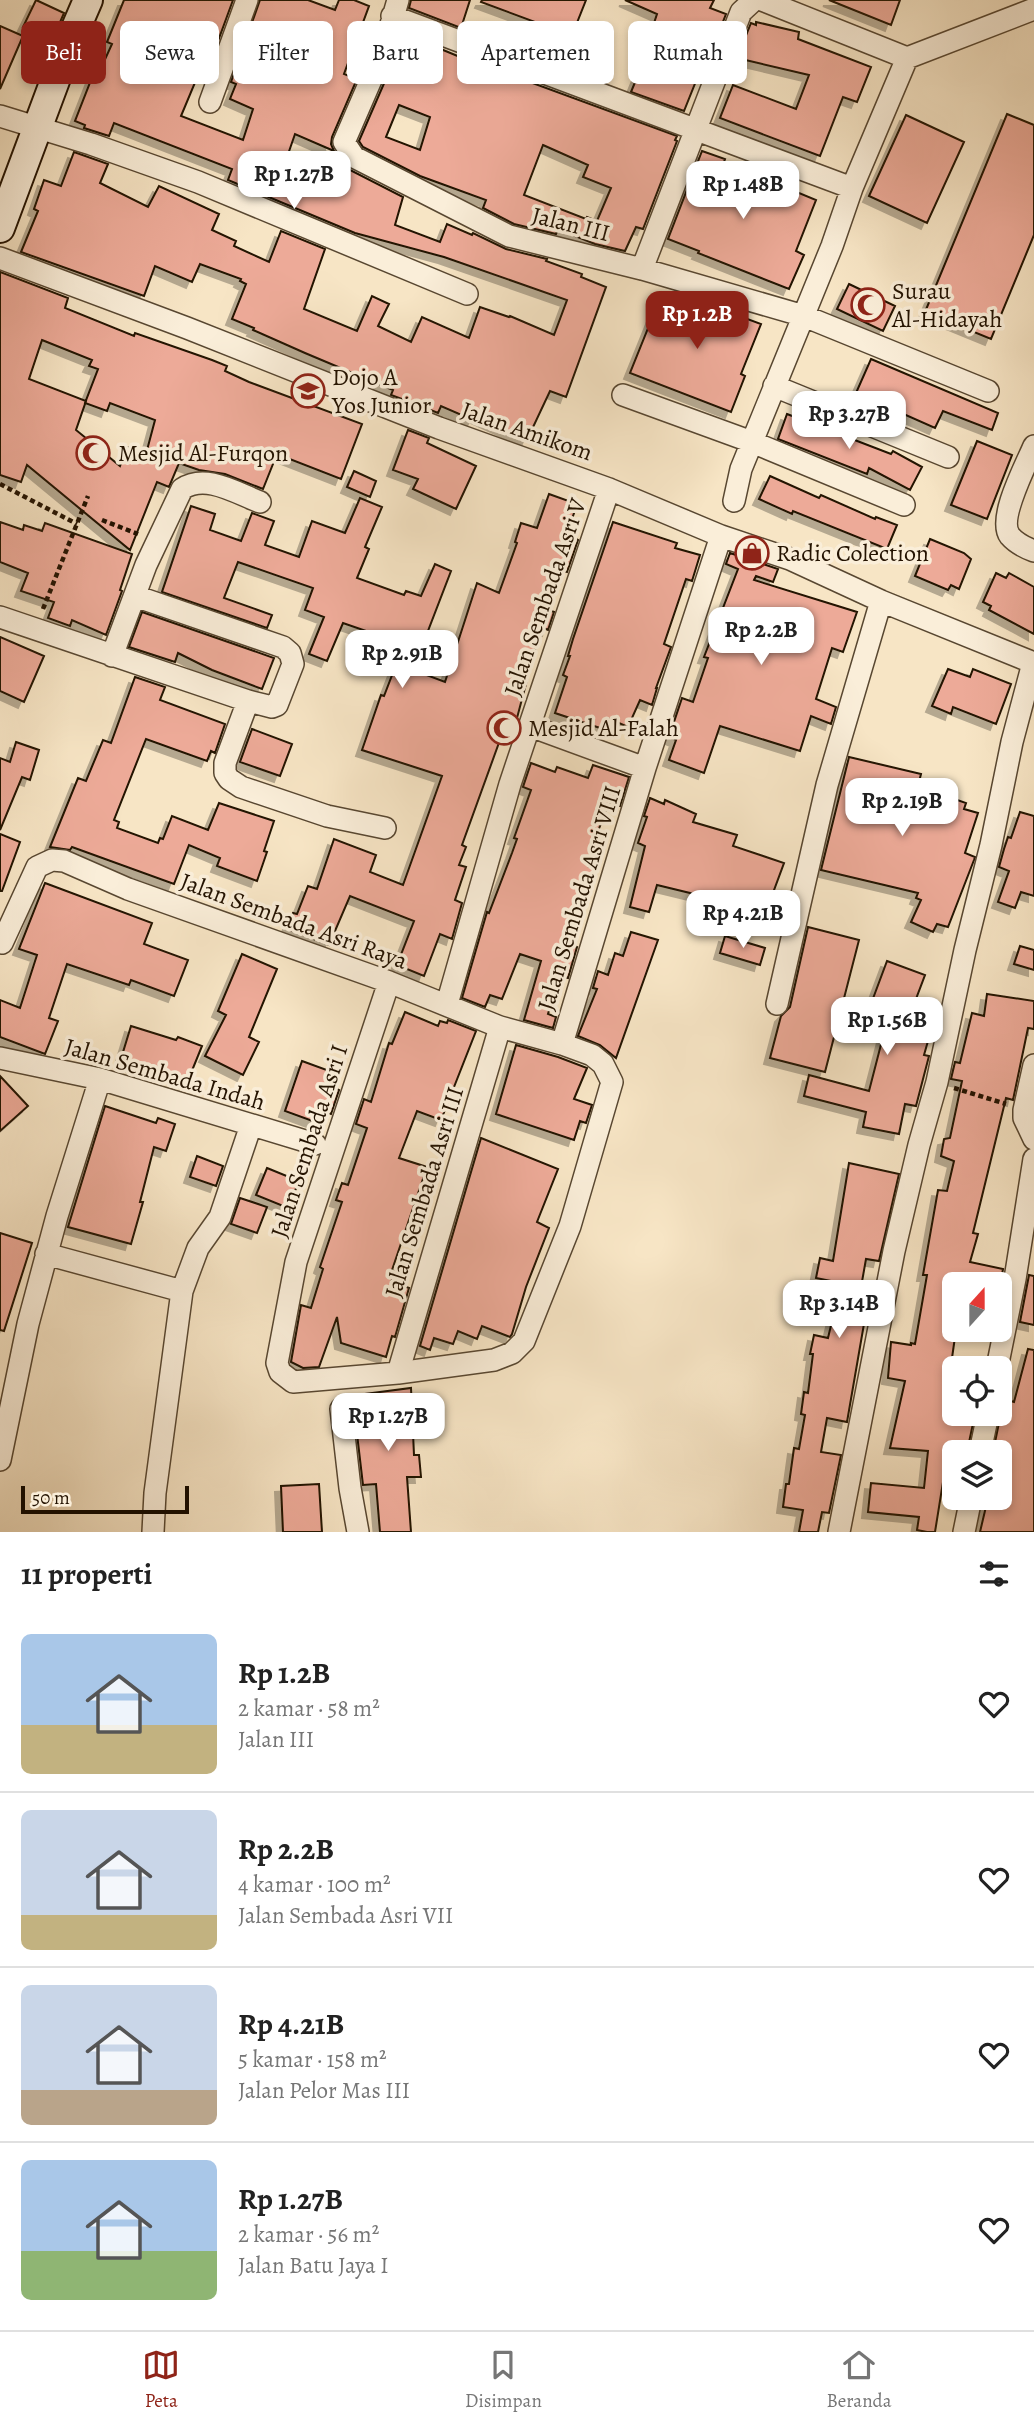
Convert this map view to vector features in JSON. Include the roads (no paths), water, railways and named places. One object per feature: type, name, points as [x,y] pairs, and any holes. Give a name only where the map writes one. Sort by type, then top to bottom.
[{"type":"street","points":[[0,228],[88,0]]},
{"type":"street","points":[[210,102],[247,0]]},
{"type":"street","points":[[642,269],[741,12],[754,0]]},
{"type":"street","points":[[763,0],[907,58],[1034,9]]},
{"type":"street","points":[[395,8],[852,188]]},
{"type":"street","name":"Jalan III","points":[[395,8],[383,52],[344,142],[354,157],[509,236],[642,269],[804,316],[988,391]]},
{"type":"street","points":[[734,501],[741,469],[832,246],[852,188],[907,58]]},
{"type":"street","points":[[0,116],[91,144],[198,182],[467,294]]},
{"type":"street","name":"Jalan Amikom","points":[[0,258],[187,328],[439,428],[609,489],[721,536],[790,559],[881,601],[1033,663]]},
{"type":"street","points":[[774,386],[948,457]]},
{"type":"street","points":[[623,395],[752,442],[904,505]]},
{"type":"street","points":[[1034,446],[1005,522],[1011,537],[1034,551]]},
{"type":"street","points":[[112,656],[146,565],[182,489],[190,484],[211,483],[260,502]]},
{"type":"street","name":"Jalan Sembada Asri V","points":[[447,1004],[507,797],[609,489]]},
{"type":"street","name":"Jalan Sembada Asri VIII","points":[[562,1044],[645,768],[721,536]]},
{"type":"street","points":[[0,617],[248,701],[264,706],[277,705],[293,664],[290,653],[283,648],[135,596]]},
{"type":"street","points":[[777,1004],[827,785],[881,601]]},
{"type":"street","points":[[839,1532],[894,1251],[937,1082],[1012,742],[1033,663]]},
{"type":"street","points":[[248,701],[225,763],[225,773],[229,779],[242,787],[327,817],[385,828]]},
{"type":"street","points":[[530,726],[645,768]]},
{"type":"street","name":"Jalan Sembada Asri Raya","points":[[1,944],[37,866],[52,860],[64,861],[128,889],[389,982],[500,1027],[592,1055],[603,1064],[612,1082],[570,1226],[524,1341],[512,1353],[494,1360],[397,1373]]},
{"type":"street","name":"Jalan Sembada Asri I","points":[[389,982],[296,1262],[276,1363],[280,1372],[293,1382],[397,1373]]},
{"type":"street","name":"Jalan Sembada Asri III","points":[[397,1373],[500,1027]]},
{"type":"street","name":"Jalan Sembada Indah","points":[[0,1058],[100,1079],[314,1144]]},
{"type":"street","points":[[1034,1065],[1024,1110],[1024,1118],[1034,1139]]},
{"type":"street","points":[[0,1460],[28,1324],[46,1254],[100,1079]]},
{"type":"street","points":[[153,1532],[155,1493],[182,1291],[198,1248],[220,1217],[251,1125]]},
{"type":"street","points":[[999,1356],[1034,1159]]},
{"type":"street","points":[[46,1254],[182,1291]]},
{"type":"street","points":[[341,1409],[358,1532]]},
{"type":"street","points":[[964,1532],[969,1510]]},
{"type":"place","name":"Surau Al-Hidayah","points":[[868,305]]},
{"type":"place","name":"Dojo A Yos Junior","points":[[308,391]]},
{"type":"place","name":"Mesjid Al-Furqon","points":[[93,453]]},
{"type":"place","name":"Radic Colection","points":[[752,553]]},
{"type":"place","name":"Mesjid Al-Falah","points":[[504,728]]}]
